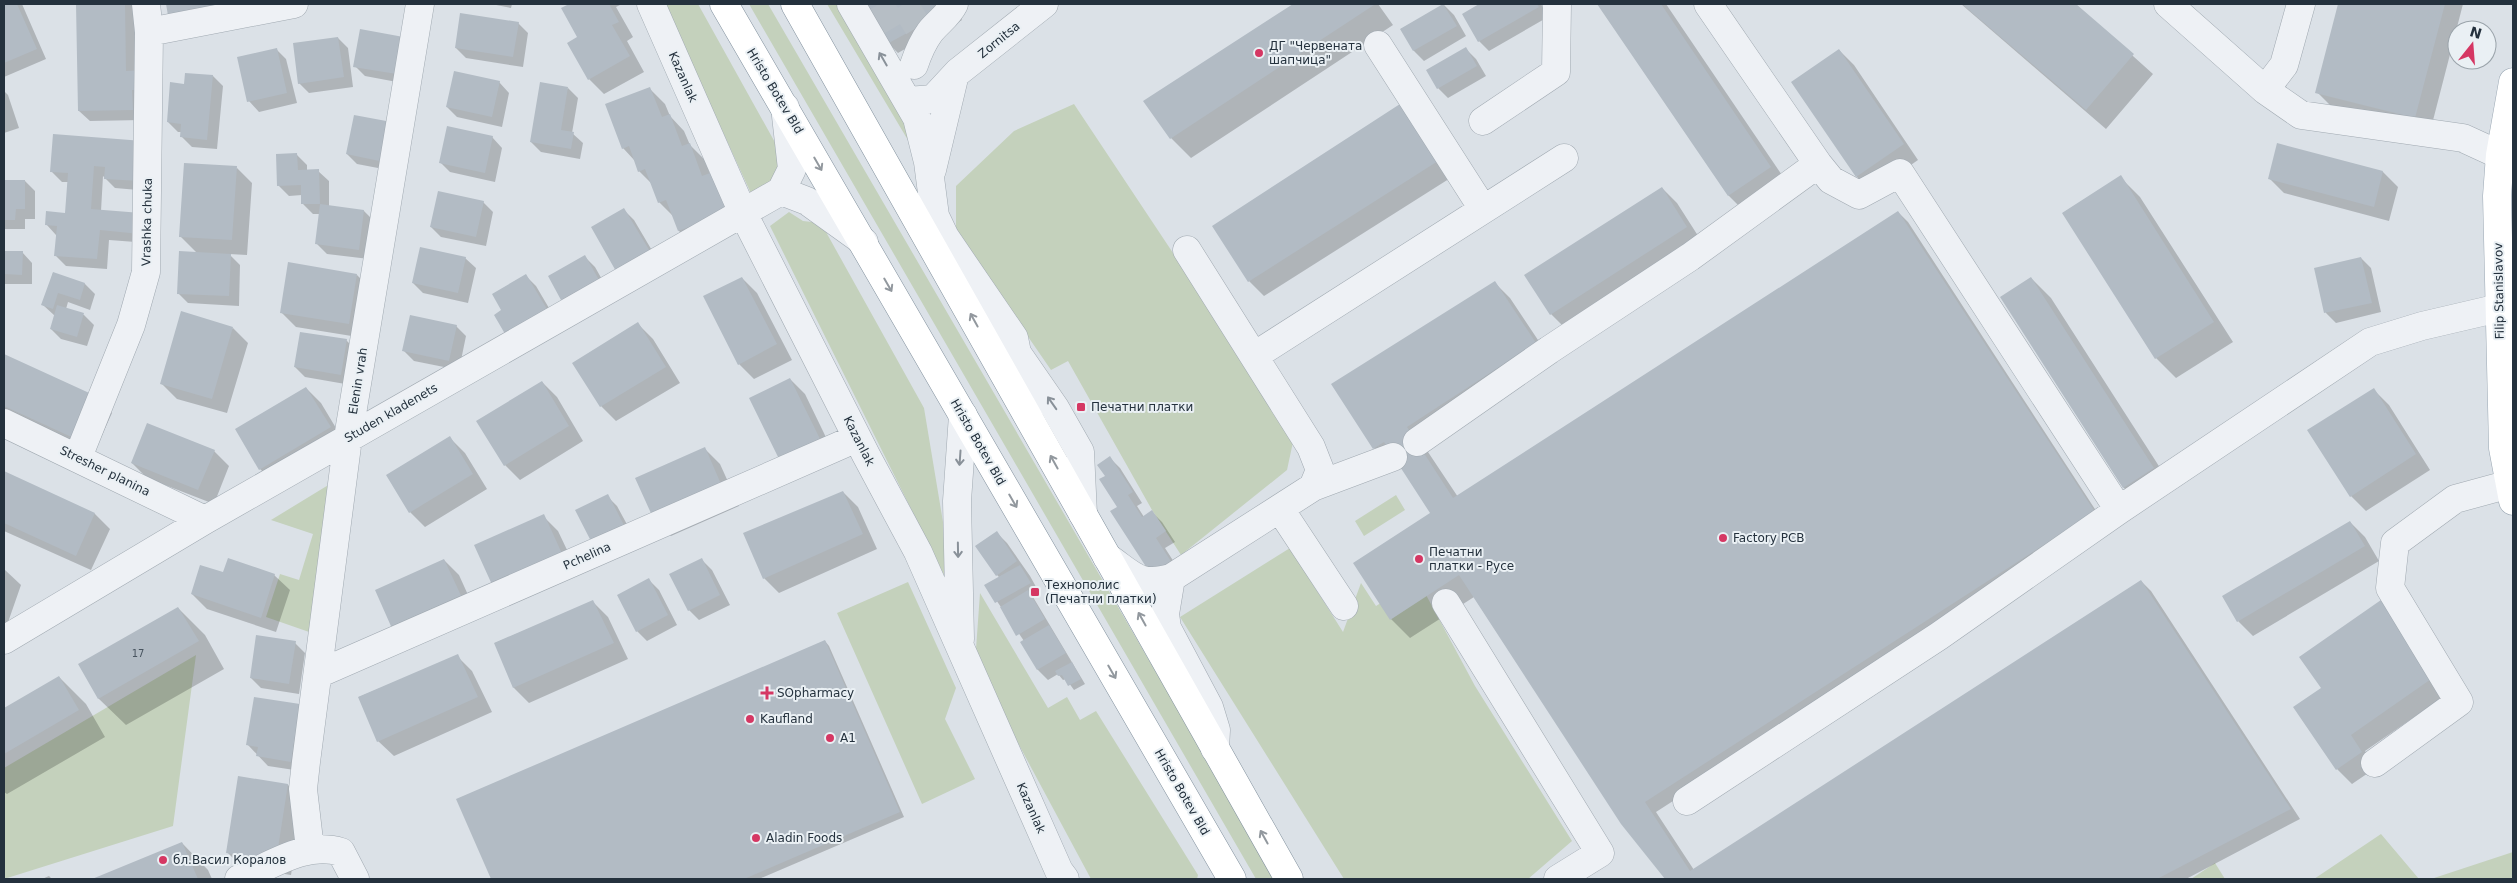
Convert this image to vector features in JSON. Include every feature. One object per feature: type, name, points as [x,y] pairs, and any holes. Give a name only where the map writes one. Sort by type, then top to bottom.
[{"type":"main road","name":"Hristo Botev Bld","points":[[724,4],[864,242],[1232,879]]},
{"type":"main road","points":[[795,4],[1289,879]]},
{"type":"main road","name":"Filip Stanislavov","points":[[2512,492],[2503,448],[2497,196],[2500,155],[2513,82]]},
{"type":"street","name":"Vrashka chuka","points":[[78,457],[131,325],[146,272],[149,32],[146,4]]},
{"type":"street","points":[[149,32],[294,4]]},
{"type":"street","name":"Elenin vrah","points":[[310,849],[303,790],[348,438],[420,4]]},
{"type":"street","name":"Kazanlak","points":[[651,4],[743,213],[857,438],[918,552],[1059,872],[1065,879]]},
{"type":"street","points":[[851,4],[917,118],[930,180],[935,216],[945,237],[1014,338],[1017,353],[1055,408],[1080,452],[1083,514]]},
{"type":"street","points":[[920,44],[954,4]]},
{"type":"street","points":[[1483,121],[1556,72],[1557,4]]},
{"type":"street","points":[[1708,4],[1831,180],[1859,195],[1900,173],[2119,510]]},
{"type":"street","points":[[2168,4],[2265,90],[2300,115],[2463,138],[2500,155]]},
{"type":"street","points":[[2265,90],[2284,65],[2301,4]]},
{"type":"street","name":"Zornitsa","points":[[908,101],[933,99],[954,77],[1036,6]]},
{"type":"street","points":[[1378,45],[1484,209]]},
{"type":"street","points":[[929,239],[930,180],[954,77]]},
{"type":"street","points":[[785,107],[792,169],[781,191],[807,201],[864,242]]},
{"type":"street","points":[[1254,356],[1564,158]]},
{"type":"street","points":[[1417,442],[1549,350],[1690,257],[1818,164]]},
{"type":"street","name":"Studen kladenets","points":[[8,634],[781,191]]},
{"type":"street","points":[[1186,250],[1311,447],[1320,470],[1313,487]]},
{"type":"street","points":[[1687,801],[1939,636],[2119,510],[2370,342],[2422,326],[2499,308]]},
{"type":"street","points":[[961,652],[957,501],[963,416]]},
{"type":"street","name":"Stresher planina","points":[[4,423],[78,457],[205,520]]},
{"type":"street","name":"Pchelina","points":[[318,674],[857,438]]},
{"type":"street","points":[[1107,557],[1143,582],[1154,583],[1171,578],[1313,487],[1393,457]]},
{"type":"street","points":[[2375,763],[2459,702],[2390,588],[2396,543],[2455,499],[2512,492]]},
{"type":"street","points":[[1280,509],[1344,606]]},
{"type":"street","points":[[1171,578],[1165,614],[1166,628],[1209,707],[1216,730],[1215,749]]},
{"type":"street","points":[[1446,603],[1600,853],[1558,879]]},
{"type":"street","points":[[239,879],[279,872],[310,849],[328,848],[341,852],[355,879]]},
{"type":"green space","points":[[664,4],[698,4],[782,155],[784,169],[754,200]]},
{"type":"green space","points":[[749,4],[768,4],[1276,879],[1256,879]]},
{"type":"green space","points":[[827,4],[842,4],[913,123],[918,157]]},
{"type":"green space","points":[[1074,104],[1282,417],[1293,442],[1287,470],[1181,555],[1152,510],[1068,361],[1051,370],[956,232],[956,186],[1014,131]]},
{"type":"green space","points":[[789,212],[803,221],[821,223],[924,408],[951,570],[944,575],[770,226]]},
{"type":"green space","points":[[330,484],[312,633],[266,617],[280,574],[299,580],[313,534],[271,520]]},
{"type":"green space","points":[[1396,495],[1405,510],[1364,536],[1355,521]]},
{"type":"green space","points":[[1290,548],[1343,632],[1361,583],[1376,606],[1418,580],[1475,686],[1572,841],[1528,879],[1344,879],[1180,617]]},
{"type":"green space","points":[[908,582],[956,688],[945,719],[975,779],[922,804],[837,613]]},
{"type":"green space","points":[[980,593],[1048,708],[1067,697],[1080,720],[1096,711],[1198,875],[1197,879],[1091,879],[975,663]]},
{"type":"green space","points":[[196,655],[173,826],[4,879],[4,768]]},
{"type":"green space","points":[[2381,834],[2419,879],[2314,879]]},
{"type":"green space","points":[[2513,852],[2513,879],[2431,879]]},
{"type":"green space","points":[[2215,863],[2225,879],[2191,879]]},
{"type":"building","points":[[4,4],[17,4],[37,49],[4,63]]},
{"type":"building","points":[[76,4],[125,4],[126,71],[145,70],[145,90],[132,90],[133,110],[78,111]]},
{"type":"building","points":[[166,4],[245,4],[169,21]]},
{"type":"building","points":[[569,4],[609,4],[619,22],[612,25],[630,56],[588,80],[567,43],[577,37],[561,8]]},
{"type":"building","points":[[868,4],[949,4],[918,27],[887,44],[864,6]]},
{"type":"building","name":"ДГ \"Червената шапчица\"","points":[[1293,4],[1374,5],[1170,139],[1143,101]]},
{"type":"building","points":[[1443,4],[1457,26],[1413,51],[1400,29]]},
{"type":"building","points":[[1479,4],[1537,4],[1539,7],[1478,42],[1462,14]]},
{"type":"building","points":[[1597,4],[1661,4],[1771,167],[1728,196]]},
{"type":"building","points":[[1962,4],[2076,4],[2134,54],[2086,110]]},
{"type":"building","points":[[2338,4],[2445,4],[2415,118],[2315,93]]},
{"type":"building","points":[[460,13],[519,22],[513,57],[455,48]]},
{"type":"building","points":[[360,29],[409,38],[403,75],[353,67]]},
{"type":"building","points":[[338,37],[344,77],[298,84],[293,43]]},
{"type":"building","points":[[1466,47],[1477,66],[1437,89],[1426,70]]},
{"type":"building","points":[[277,48],[287,93],[247,102],[237,57]]},
{"type":"building","points":[[1839,49],[1904,144],[1856,177],[1791,82]]},
{"type":"building","points":[[454,71],[500,81],[492,117],[446,107]]},
{"type":"building","points":[[185,73],[213,75],[207,140],[180,137],[181,124],[167,122],[170,82],[184,84]]},
{"type":"building","points":[[540,82],[568,87],[561,130],[574,132],[571,149],[530,142]]},
{"type":"building","points":[[650,87],[662,117],[670,114],[682,146],[690,143],[702,176],[713,172],[728,213],[678,231],[666,200],[658,203],[645,169],[638,172],[629,146],[622,149],[605,104]]},
{"type":"building","points":[[1400,104],[1438,161],[1248,282],[1212,226]]},
{"type":"building","points":[[354,115],[397,123],[389,163],[346,154]]},
{"type":"building","points":[[447,126],[493,136],[485,173],[439,163]]},
{"type":"building","points":[[53,134],[143,141],[140,181],[104,179],[105,167],[94,166],[91,209],[141,213],[140,234],[100,230],[97,259],[54,256],[57,226],[45,225],[46,211],[65,213],[68,173],[50,172]]},
{"type":"building","points":[[2277,143],[2383,171],[2374,207],[2268,179]]},
{"type":"building","points":[[297,153],[298,170],[319,169],[320,204],[301,204],[301,185],[277,186],[276,154]]},
{"type":"building","points":[[184,163],[237,166],[232,240],[179,237]]},
{"type":"building","points":[[2121,175],[2214,322],[2155,359],[2062,213]]},
{"type":"building","points":[[4,180],[25,180],[25,209],[16,209],[15,220],[4,220]]},
{"type":"building","points":[[1662,187],[1687,227],[1550,315],[1524,275]]},
{"type":"building","points":[[438,191],[484,201],[476,237],[430,227]]},
{"type":"building","points":[[320,204],[364,210],[359,250],[315,244]]},
{"type":"building","points":[[624,208],[651,253],[617,273],[591,227]]},
{"type":"building","name":"Factory PCB","points":[[1898,211],[2095,512],[1645,802],[1690,871],[2141,580],[2291,809],[2157,879],[1665,879],[1621,824],[1459,575],[1390,620],[1353,563],[1430,513],[1384,442],[1373,449],[1331,384],[1495,281],[1536,343],[1407,427],[1453,498]]},
{"type":"building","points":[[420,247],[466,257],[458,293],[412,283]]},
{"type":"building","points":[[4,251],[23,251],[22,275],[4,274]]},
{"type":"building","points":[[179,251],[231,254],[229,296],[177,294]]},
{"type":"building","points":[[585,255],[599,280],[561,300],[548,276]]},
{"type":"building","points":[[2361,257],[2372,303],[2324,313],[2314,268]]},
{"type":"building","points":[[288,262],[357,274],[349,324],[280,313]]},
{"type":"building","points":[[53,272],[85,283],[80,300],[58,293],[53,309],[41,305]]},
{"type":"building","points":[[526,274],[550,314],[508,339],[494,315],[501,310],[492,294]]},
{"type":"building","points":[[742,277],[777,344],[738,365],[703,296]]},
{"type":"building","points":[[2031,277],[2154,468],[2123,488],[2000,297]]},
{"type":"building","points":[[57,305],[84,313],[77,337],[50,329]]},
{"type":"building","points":[[181,311],[233,327],[212,399],[160,384]]},
{"type":"building","points":[[410,315],[457,325],[449,361],[402,351]]},
{"type":"building","points":[[638,322],[666,367],[600,407],[572,363]]},
{"type":"building","points":[[300,332],[347,339],[341,375],[294,367]]},
{"type":"building","points":[[4,354],[98,397],[78,440],[4,406]]},
{"type":"building","points":[[790,378],[822,443],[781,463],[749,398]]},
{"type":"building","points":[[542,381],[569,426],[504,466],[476,421]]},
{"type":"building","points":[[306,387],[331,427],[259,470],[235,429]]},
{"type":"building","points":[[2374,388],[2416,454],[2350,497],[2307,430]]},
{"type":"building","points":[[147,423],[215,450],[198,490],[131,463]]},
{"type":"building","points":[[450,436],[473,474],[409,513],[386,475]]},
{"type":"building","points":[[705,447],[724,491],[655,522],[635,478]]},
{"type":"building","points":[[1110,456],[1133,492],[1128,495],[1142,517],[1152,510],[1166,531],[1156,538],[1172,563],[1152,576],[1110,511],[1117,507],[1099,479],[1105,476],[1097,465]]},
{"type":"building","points":[[4,471],[95,513],[76,556],[4,523]]},
{"type":"building","points":[[843,491],[863,534],[763,579],[743,533]]},
{"type":"building","points":[[608,494],[627,531],[594,547],[575,510]]},
{"type":"building","points":[[544,514],[564,558],[494,589],[474,545]]},
{"type":"building","points":[[2350,521],[2365,546],[2237,622],[2222,596]]},
{"type":"building","points":[[997,531],[1017,561],[996,576],[975,546]]},
{"type":"building","points":[[228,558],[275,574],[261,618],[191,594],[200,565],[223,572]]},
{"type":"building","points":[[702,558],[720,595],[688,611],[669,574]]},
{"type":"building","points":[[444,559],[464,602],[394,633],[375,590]]},
{"type":"building","points":[[1020,565],[1031,583],[995,603],[984,585]]},
{"type":"building","points":[[649,578],[668,615],[636,632],[617,595]]},
{"type":"building","points":[[1028,590],[1045,619],[1016,636],[1000,607]]},
{"type":"building","points":[[593,600],[614,643],[513,688],[494,643]]},
{"type":"building","points":[[2381,600],[2434,677],[2351,735],[2362,752],[2336,770],[2293,707],[2321,688],[2299,657]]},
{"type":"building","points":[[178,607],[199,641],[98,699],[78,664]]},
{"type":"building","points":[[1049,625],[1066,653],[1037,670],[1020,642]]},
{"type":"building","points":[[256,635],[296,641],[289,684],[250,678]]},
{"type":"building","name":"Kaufland","points":[[825,640],[900,812],[744,879],[491,879],[456,799]]},
{"type":"building","points":[[458,654],[478,697],[377,742],[358,697]]},
{"type":"building","points":[[1072,662],[1081,679],[1068,686],[1062,675],[1058,676],[1055,671]]},
{"type":"building","points":[[59,676],[79,710],[4,754],[4,708]]},
{"type":"building","points":[[254,697],[300,704],[291,762],[256,756],[258,747],[246,745]]},
{"type":"building","points":[[238,776],[288,784],[276,861],[226,853]]},
{"type":"building","name":"бл.Васил Коралов","points":[[182,842],[198,879],[92,879]]},
{"type":"tunnel","points":[[879,4],[899,37]]},
{"type":"tunnel","points":[[904,4],[918,27]]},
{"type":"place","name":"ДГ \"Червената шапчица\"","points":[[1259,53]]},
{"type":"place","name":"Печатни платки","points":[[1081,407]]},
{"type":"place","name":"Factory PCB","points":[[1723,538]]},
{"type":"place","name":"Печатни платки - Русе","points":[[1419,559]]},
{"type":"place","name":"Технополис (Печатни платки)","points":[[1035,592]]},
{"type":"place","name":"SOpharmacy","points":[[767,693]]},
{"type":"place","name":"Kaufland","points":[[750,719]]},
{"type":"place","name":"A1","points":[[830,738]]},
{"type":"place","name":"Aladin Foods","points":[[756,838]]},
{"type":"place","name":"бл.Васил Коралов","points":[[163,860]]}]
